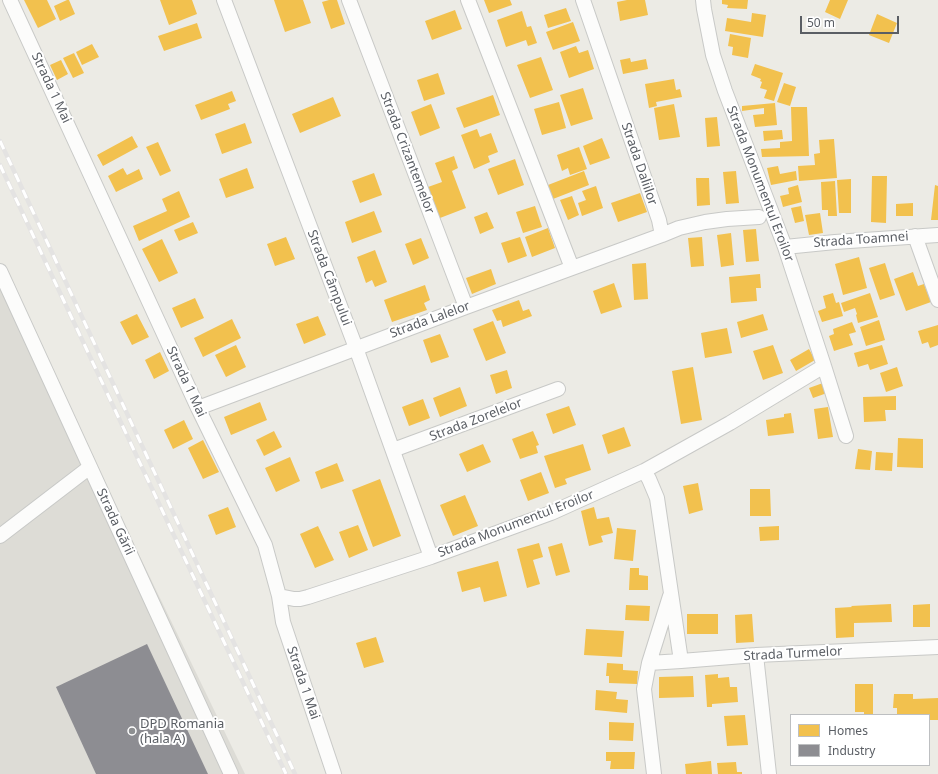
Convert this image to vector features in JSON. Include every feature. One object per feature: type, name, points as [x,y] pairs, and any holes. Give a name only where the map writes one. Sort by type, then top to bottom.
[{"type":"street","name":"Strada 1 Mai","points":[[10,0],[198,408],[265,545],[279,596],[285,629],[334,774]]},
{"type":"street","name":"Strada Câmpului","points":[[224,0],[356,348],[431,557]]},
{"type":"street","name":"Strada Crizantemelor","points":[[349,0],[466,307]]},
{"type":"street","points":[[468,0],[572,268]]},
{"type":"street","name":"Strada Daliilor","points":[[583,0],[659,220],[662,235]]},
{"type":"street","name":"Strada Monumentul Eroilor","points":[[703,0],[713,55],[722,84],[785,247],[846,436]]},
{"type":"street","points":[[662,235],[679,228],[705,222],[759,217]]},
{"type":"street","name":"Strada Lalelor","points":[[198,408],[662,235]]},
{"type":"street","name":"Strada Toamnei","points":[[785,247],[938,235]]},
{"type":"street","points":[[915,236],[938,300]]},
{"type":"street","name":"Strada Gării","points":[[0,271],[231,774]]},
{"type":"street","name":"Strada Monumentul Eroilor","points":[[279,596],[294,599],[308,597],[431,557],[551,513],[644,471],[730,423],[824,366]]},
{"type":"street","name":"Strada Zorelelor","points":[[393,450],[558,389]]},
{"type":"street","points":[[0,536],[90,467]]},
{"type":"street","points":[[644,471],[657,498],[681,662]]},
{"type":"street","points":[[654,774],[644,689],[649,663],[671,592]]},
{"type":"street","name":"Strada Turmelor","points":[[649,663],[681,662],[756,655],[938,647]]},
{"type":"street","points":[[756,655],[769,774]]},
{"type":"shaded area","points":[[0,267],[245,774],[0,774]]},
{"type":"building: Homes","points":[[24,0],[47,0],[56,19],[38,28]]},
{"type":"building: Homes","points":[[69,0],[75,14],[60,21],[54,6]]},
{"type":"building: Homes","points":[[160,0],[192,0],[197,14],[169,25]]},
{"type":"building: Homes","points":[[274,0],[303,0],[311,23],[285,32]]},
{"type":"building: Homes","points":[[337,0],[345,24],[331,29],[322,2]]},
{"type":"building: Homes","points":[[484,0],[510,0],[512,5],[489,13]]},
{"type":"building: Homes","points":[[627,0],[645,0],[648,15],[620,21],[617,2]]},
{"type":"building: Homes","points":[[722,0],[748,0],[747,9],[727,8],[728,5],[722,4]]},
{"type":"building: Homes","points":[[830,0],[848,0],[840,19],[825,12]]},
{"type":"building: Homes","points":[[566,8],[571,21],[548,28],[544,15]]},
{"type":"building: Homes","points":[[455,10],[462,29],[432,40],[425,21]]},
{"type":"building: Homes","points":[[522,11],[527,27],[531,26],[537,43],[528,46],[526,40],[506,47],[497,20]]},
{"type":"building: Homes","points":[[752,13],[766,15],[763,37],[725,31],[727,18],[751,22]]},
{"type":"building: Homes","points":[[877,14],[897,23],[889,43],[869,35]]},
{"type":"building: Homes","points":[[573,22],[580,41],[553,50],[546,32]]},
{"type":"building: Homes","points":[[197,23],[202,38],[164,51],[158,36]]},
{"type":"building: Homes","points":[[730,34],[751,38],[748,58],[732,55],[733,47],[728,46]]},
{"type":"building: Homes","points":[[92,44],[99,57],[82,65],[76,52]]},
{"type":"building: Homes","points":[[576,46],[579,53],[588,50],[594,69],[569,78],[560,52]]},
{"type":"building: Homes","points":[[74,53],[84,73],[73,78],[63,58]]},
{"type":"building: Homes","points":[[541,57],[553,90],[530,98],[517,65]]},
{"type":"building: Homes","points":[[630,58],[631,62],[646,59],[648,69],[623,74],[620,60]]},
{"type":"building: Homes","points":[[61,60],[68,74],[57,80],[50,65]]},
{"type":"building: Homes","points":[[755,64],[783,73],[774,101],[764,98],[767,90],[760,88],[762,82],[760,81],[761,79],[751,75]]},
{"type":"building: Homes","points":[[438,73],[445,94],[424,101],[417,80]]},
{"type":"building: Homes","points":[[674,79],[676,90],[680,89],[682,97],[656,102],[657,106],[649,108],[645,84]]},
{"type":"building: Homes","points":[[784,83],[796,87],[790,106],[777,102]]},
{"type":"building: Homes","points":[[583,88],[593,119],[571,126],[560,95]]},
{"type":"building: Homes","points":[[232,91],[236,101],[228,104],[230,109],[201,120],[195,105]]},
{"type":"building: Homes","points":[[493,95],[500,115],[464,128],[456,108]]},
{"type":"building: Homes","points":[[333,97],[341,116],[300,133],[292,114]]},
{"type":"building: Homes","points":[[559,102],[566,128],[542,135],[534,109]]},
{"type":"building: Homes","points":[[775,103],[777,125],[755,127],[753,115],[764,114],[764,108],[742,111],[742,106]]},
{"type":"building: Homes","points":[[431,104],[440,128],[420,136],[411,112]]},
{"type":"building: Homes","points":[[674,104],[680,137],[659,140],[654,108]]},
{"type":"building: Homes","points":[[791,107],[807,107],[809,156],[762,157],[761,149],[780,148],[780,142],[792,141]]},
{"type":"building: Homes","points":[[717,117],[720,146],[707,147],[705,118]]},
{"type":"building: Homes","points":[[245,123],[252,143],[222,154],[215,134]]},
{"type":"building: Homes","points":[[477,129],[480,137],[491,133],[498,152],[488,156],[490,162],[474,169],[461,135]]},
{"type":"building: Homes","points":[[782,130],[783,139],[764,141],[763,131]]},
{"type":"building: Homes","points":[[132,136],[138,147],[103,166],[97,155]]},
{"type":"building: Homes","points":[[602,138],[610,158],[590,165],[583,146]]},
{"type":"building: Homes","points":[[834,139],[837,178],[799,181],[798,166],[815,165],[814,154],[820,153],[819,140]]},
{"type":"building: Homes","points":[[158,142],[171,171],[160,176],[146,147]]},
{"type":"building: Homes","points":[[579,147],[587,169],[570,175],[568,168],[562,171],[557,155]]},
{"type":"building: Homes","points":[[454,156],[458,168],[452,171],[466,208],[440,218],[428,187],[442,182],[435,163]]},
{"type":"building: Homes","points":[[515,159],[524,185],[498,195],[488,169]]},
{"type":"building: Homes","points":[[778,166],[780,174],[796,171],[797,180],[771,185],[767,168]]},
{"type":"building: Homes","points":[[123,168],[127,175],[139,169],[143,179],[116,192],[108,176]]},
{"type":"building: Homes","points":[[247,168],[254,188],[226,198],[219,179]]},
{"type":"building: Homes","points":[[584,171],[589,185],[553,199],[548,185]]},
{"type":"building: Homes","points":[[736,171],[739,203],[726,204],[723,172]]},
{"type":"building: Homes","points":[[374,173],[382,195],[360,203],[352,181]]},
{"type":"building: Homes","points":[[872,176],[887,176],[886,223],[871,222]]},
{"type":"building: Homes","points":[[696,178],[709,178],[710,205],[697,206]]},
{"type":"building: Homes","points":[[851,179],[851,213],[839,213],[837,180]]},
{"type":"building: Homes","points":[[835,181],[837,216],[828,216],[828,210],[822,210],[821,182]]},
{"type":"building: Homes","points":[[798,185],[802,202],[783,207],[780,196],[789,194],[788,188]]},
{"type":"building: Homes","points":[[935,185],[938,186],[938,220],[931,220]]},
{"type":"building: Homes","points":[[596,186],[603,208],[582,216],[578,203],[586,200],[582,191]]},
{"type":"building: Homes","points":[[179,191],[190,217],[139,241],[133,226],[167,211],[162,199]]},
{"type":"building: Homes","points":[[640,193],[647,212],[618,222],[611,203]]},
{"type":"building: Homes","points":[[572,196],[579,215],[568,220],[560,200]]},
{"type":"building: Homes","points":[[913,203],[913,216],[896,216],[896,204]]},
{"type":"building: Homes","points":[[535,206],[542,227],[523,233],[516,212]]},
{"type":"building: Homes","points":[[801,206],[804,221],[795,223],[791,208]]},
{"type":"building: Homes","points":[[374,211],[382,232],[352,243],[345,222]]},
{"type":"building: Homes","points":[[487,212],[494,228],[480,234],[474,217]]},
{"type":"building: Homes","points":[[820,213],[823,233],[809,235],[805,215]]},
{"type":"building: Homes","points":[[193,222],[198,233],[179,241],[174,230]]},
{"type":"building: Homes","points":[[548,228],[555,248],[532,257],[525,237]]},
{"type":"building: Homes","points":[[756,229],[759,261],[746,262],[743,230]]},
{"type":"building: Homes","points":[[731,233],[734,265],[721,267],[717,235]]},
{"type":"building: Homes","points":[[286,237],[295,259],[275,266],[267,244]]},
{"type":"building: Homes","points":[[520,237],[527,256],[508,263],[501,243]]},
{"type":"building: Homes","points":[[702,237],[704,266],[691,267],[688,238]]},
{"type":"building: Homes","points":[[421,238],[429,258],[413,265],[405,244]]},
{"type":"building: Homes","points":[[162,239],[178,273],[159,282],[142,249]]},
{"type":"building: Homes","points":[[375,250],[387,282],[375,287],[372,280],[366,283],[357,257]]},
{"type":"building: Homes","points":[[859,257],[867,288],[843,295],[835,264]]},
{"type":"building: Homes","points":[[646,263],[648,299],[634,300],[632,264]]},
{"type":"building: Homes","points":[[885,263],[895,295],[880,300],[869,268]]},
{"type":"building: Homes","points":[[491,269],[496,284],[472,294],[466,278]]},
{"type":"building: Homes","points":[[913,272],[918,286],[924,284],[931,302],[906,311],[894,279]]},
{"type":"building: Homes","points":[[760,274],[761,288],[756,288],[757,301],[731,303],[729,277]]},
{"type":"building: Homes","points":[[614,283],[622,307],[601,314],[593,291]]},
{"type":"building: Homes","points":[[425,285],[430,300],[424,303],[427,310],[392,322],[384,300]]},
{"type":"building: Homes","points":[[833,293],[836,303],[839,302],[843,316],[822,322],[818,311],[826,308],[823,296]]},
{"type":"building: Homes","points":[[870,293],[878,317],[858,323],[855,308],[844,312],[841,303]]},
{"type":"building: Homes","points":[[195,298],[204,318],[181,328],[172,308]]},
{"type":"building: Homes","points":[[519,300],[523,311],[529,309],[532,316],[503,327],[501,320],[497,321],[492,310]]},
{"type":"building: Homes","points":[[137,314],[149,337],[132,345],[120,322]]},
{"type":"building: Homes","points":[[763,314],[768,330],[741,338],[737,322]]},
{"type":"building: Homes","points":[[318,316],[326,335],[304,344],[296,324]]},
{"type":"building: Homes","points":[[232,319],[241,338],[203,357],[194,338]]},
{"type":"building: Homes","points":[[879,320],[885,340],[866,346],[860,327]]},
{"type":"building: Homes","points":[[493,321],[506,353],[486,361],[473,329]]},
{"type":"building: Homes","points":[[852,322],[856,332],[849,334],[853,345],[834,351],[829,336],[834,334],[833,329]]},
{"type":"building: Homes","points":[[938,325],[938,345],[930,348],[928,342],[922,344],[918,331]]},
{"type":"building: Homes","points":[[727,328],[732,353],[705,358],[701,333]]},
{"type":"building: Homes","points":[[440,334],[449,357],[431,363],[423,340]]},
{"type":"building: Homes","points":[[236,345],[246,367],[226,377],[215,355]]},
{"type":"building: Homes","points":[[773,345],[783,373],[763,380],[753,351]]},
{"type":"building: Homes","points":[[882,345],[888,364],[870,370],[868,364],[858,367],[854,353]]},
{"type":"building: Homes","points":[[809,349],[815,360],[796,371],[790,360]]},
{"type":"building: Homes","points":[[160,352],[169,371],[154,379],[145,360]]},
{"type":"building: Homes","points":[[693,367],[702,420],[681,424],[672,371]]},
{"type":"building: Homes","points":[[897,367],[903,386],[886,392],[880,373]]},
{"type":"building: Homes","points":[[507,370],[512,388],[496,394],[490,375]]},
{"type":"building: Homes","points":[[823,383],[827,393],[813,398],[809,388]]},
{"type":"building: Homes","points":[[460,387],[467,406],[440,417],[433,398]]},
{"type":"building: Homes","points":[[896,396],[896,410],[885,410],[886,421],[864,422],[863,397]]},
{"type":"building: Homes","points":[[423,399],[430,418],[409,426],[402,407]]},
{"type":"building: Homes","points":[[260,402],[267,420],[231,435],[224,417]]},
{"type":"building: Homes","points":[[569,406],[576,425],[553,434],[546,414]]},
{"type":"building: Homes","points":[[828,407],[833,437],[818,439],[814,409]]},
{"type":"building: Homes","points":[[791,413],[794,433],[768,436],[766,420],[784,417],[784,414]]},
{"type":"building: Homes","points":[[184,420],[193,439],[173,449],[164,430]]},
{"type":"building: Homes","points":[[624,427],[631,446],[608,454],[602,435]]},
{"type":"building: Homes","points":[[274,431],[282,447],[264,456],[256,440]]},
{"type":"building: Homes","points":[[533,431],[539,445],[536,446],[538,453],[520,459],[512,439]]},
{"type":"building: Homes","points":[[898,438],[923,439],[923,468],[897,467]]},
{"type":"building: Homes","points":[[203,440],[219,472],[203,479],[188,448]]},
{"type":"building: Homes","points":[[483,444],[491,462],[467,472],[459,454]]},
{"type":"building: Homes","points":[[583,444],[591,470],[565,479],[567,484],[555,488],[544,456]]},
{"type":"building: Homes","points":[[858,449],[872,451],[870,470],[855,469]]},
{"type":"building: Homes","points":[[876,452],[893,453],[892,471],[875,470]]},
{"type":"building: Homes","points":[[290,457],[300,481],[276,492],[265,468]]},
{"type":"building: Homes","points":[[337,463],[344,481],[321,489],[315,472]]},
{"type":"building: Homes","points":[[541,472],[549,493],[528,501],[520,480]]},
{"type":"building: Homes","points":[[380,479],[401,536],[373,547],[352,490]]},
{"type":"building: Homes","points":[[698,483],[703,510],[689,514],[683,486]]},
{"type":"building: Homes","points":[[750,489],[770,489],[771,516],[750,516]]},
{"type":"building: Homes","points":[[465,495],[478,526],[453,536],[440,505]]},
{"type":"building: Homes","points":[[228,507],[236,527],[216,535],[208,515]]},
{"type":"building: Homes","points":[[594,507],[597,519],[609,517],[613,533],[601,536],[603,542],[589,546],[581,511]]},
{"type":"building: Homes","points":[[358,525],[368,550],[349,558],[339,532]]},
{"type":"building: Homes","points":[[318,526],[334,560],[315,568],[300,534]]},
{"type":"building: Homes","points":[[779,526],[779,540],[760,541],[759,527]]},
{"type":"building: Homes","points":[[617,528],[636,530],[633,561],[614,559]]},
{"type":"building: Homes","points":[[539,543],[543,557],[533,560],[540,584],[527,588],[517,549]]},
{"type":"building: Homes","points":[[562,543],[570,572],[556,576],[548,547]]},
{"type":"building: Homes","points":[[498,561],[507,596],[484,602],[480,587],[462,592],[457,572]]},
{"type":"building: Homes","points":[[630,568],[639,568],[639,575],[648,576],[648,590],[629,590]]},
{"type":"building: Homes","points":[[891,604],[892,622],[854,623],[854,637],[836,638],[835,608]]},
{"type":"building: Homes","points":[[930,604],[930,627],[913,627],[913,605]]},
{"type":"building: Homes","points":[[626,605],[650,606],[649,621],[625,620]]},
{"type":"building: Homes","points":[[687,614],[718,614],[718,634],[687,634]]},
{"type":"building: Homes","points":[[752,614],[754,642],[736,643],[735,615]]},
{"type":"building: Homes","points":[[586,629],[624,631],[622,657],[584,655]]},
{"type":"building: Homes","points":[[376,637],[384,662],[364,668],[356,643]]},
{"type":"building: Homes","points":[[607,663],[623,664],[623,670],[638,671],[637,684],[609,683],[609,676],[606,676]]},
{"type":"building: Homes","points":[[718,674],[718,678],[729,677],[730,687],[737,687],[738,702],[712,704],[712,707],[707,707],[705,675]]},
{"type":"building: Homes","points":[[693,676],[694,697],[659,698],[659,677]]},
{"type":"building: Homes","points":[[855,684],[873,684],[873,714],[855,712]]},
{"type":"building: Homes","points":[[596,690],[617,692],[616,699],[628,700],[627,713],[595,710]]},
{"type":"building: Homes","points":[[894,694],[913,694],[913,699],[938,698],[938,720],[930,720],[930,714],[897,714],[897,708],[893,708]]},
{"type":"building: Homes","points":[[745,715],[748,745],[727,746],[724,716]]},
{"type":"building: Homes","points":[[609,722],[634,723],[633,741],[609,740]]},
{"type":"building: Homes","points":[[606,752],[635,752],[634,769],[610,769],[611,761],[606,761]]},
{"type":"building: Homes","points":[[711,761],[712,774],[686,774],[685,764]]},
{"type":"building: Homes","points":[[736,762],[737,772],[742,772],[742,774],[718,774],[717,763]]},
{"type":"building: Industry","name":"DPD Romania (hala A)","points":[[147,644],[208,774],[96,774],[56,687]]},
{"type":"railway","points":[[0,141],[295,774]]},
{"type":"railway","points":[[0,165],[286,774]]},
{"type":"place","name":"DPD Romania (hala A)","points":[[132,731]]}]
